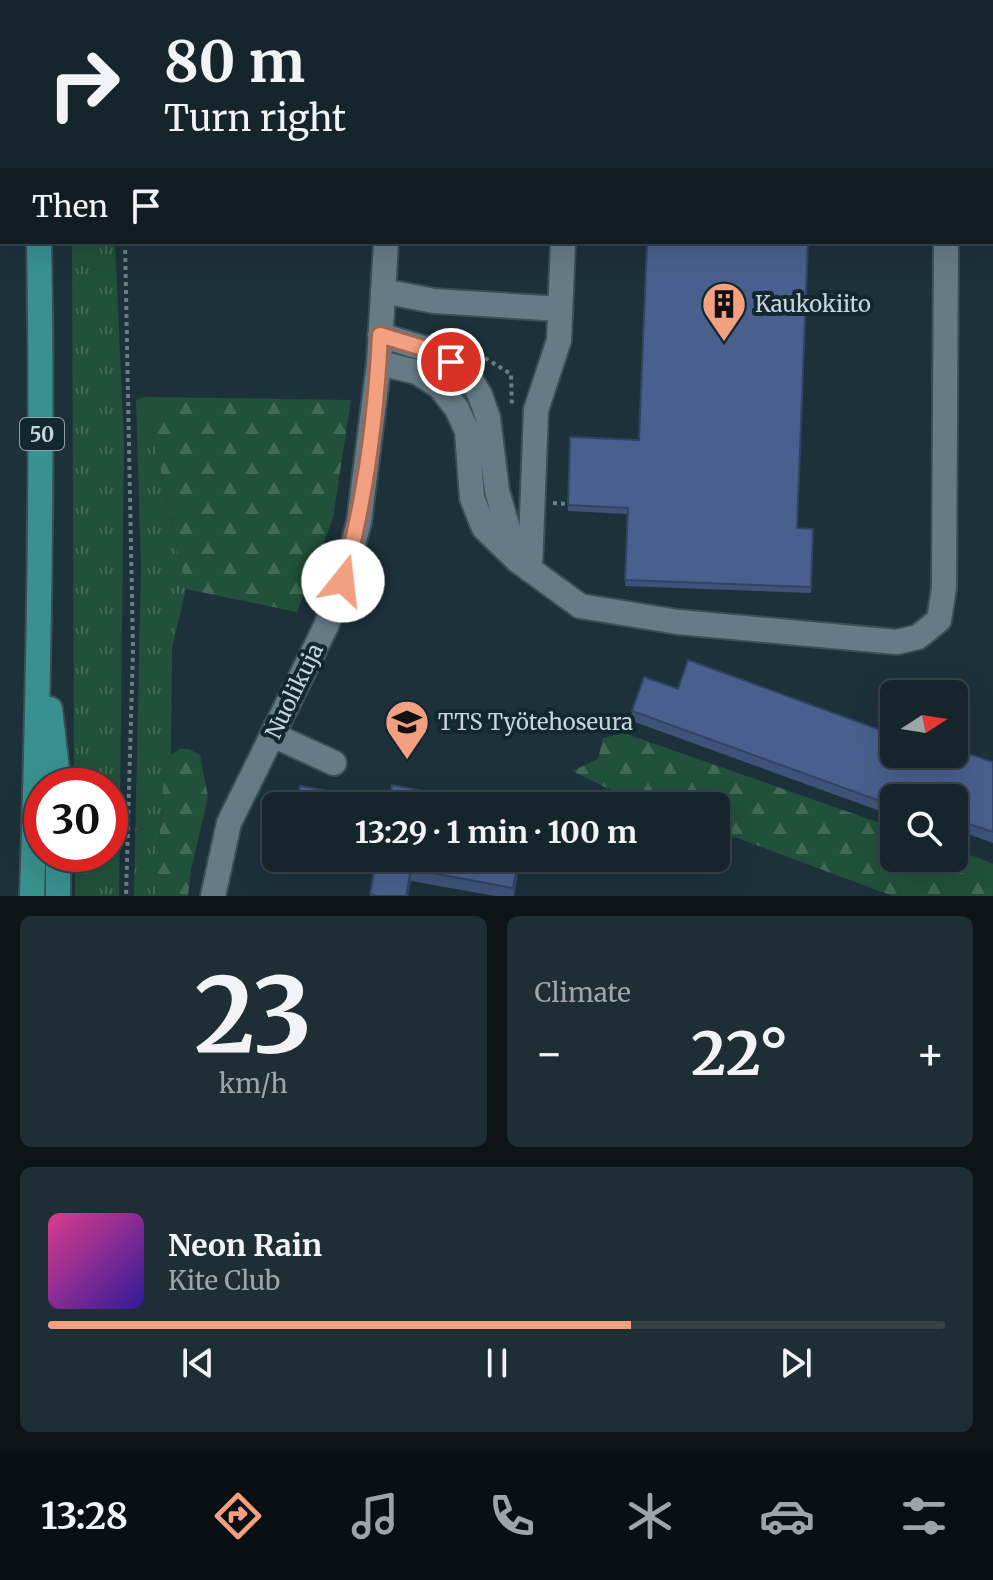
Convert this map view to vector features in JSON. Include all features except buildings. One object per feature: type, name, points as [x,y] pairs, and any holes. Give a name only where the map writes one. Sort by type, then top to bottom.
[{"type":"highway","name":"50","points":[[32,896],[41,627],[39,244]]},
{"type":"highway","points":[[41,627],[57,768]]},
{"type":"highway","points":[[58,872],[58,896]]},
{"type":"street","name":"Nuolikuja","points":[[213,896],[229,823],[309,664],[343,581],[359,522],[379,363],[386,244]]},
{"type":"street","points":[[523,565],[536,410],[559,340],[563,244]]},
{"type":"street","points":[[379,363],[417,372],[440,387],[457,409],[467,431],[472,498],[484,528],[523,565],[580,606],[678,622],[897,642],[918,637],[939,620],[944,588],[946,244]]},
{"type":"street","points":[[383,291],[434,301],[560,309]]},
{"type":"street","points":[[380,335],[436,352],[467,373],[480,395],[488,418],[497,491],[523,565]]},
{"type":"street","points":[[273,735],[334,763]]},
{"type":"path","points":[[125,244],[133,634],[126,896]]},
{"type":"green space","points":[[72,244],[115,244],[124,445],[120,768],[74,768]]},
{"type":"green space","points":[[145,397],[186,589],[172,648],[171,755],[164,776],[155,896],[134,896],[141,567],[136,400]]},
{"type":"green space","points":[[145,397],[351,400],[333,518],[297,612],[186,589]]},
{"type":"green space","points":[[624,733],[880,823],[880,872],[968,872],[968,854],[989,862],[993,864],[993,896],[893,896],[730,835],[730,792],[617,792],[572,771],[598,759],[603,738]]},
{"type":"green space","points":[[180,749],[189,749],[200,755],[208,797],[188,896],[155,896],[164,776],[171,755]]},
{"type":"green space","points":[[75,872],[119,872],[119,896],[75,896]]},
{"type":"place","name":"Kaukokiito","points":[[724,343]]},
{"type":"place","name":"TTS Työtehoseura","points":[[407,761]]},
{"type":"route","points":[[343,581],[359,522],[366,478],[380,335],[436,352],[451,362]]}]
